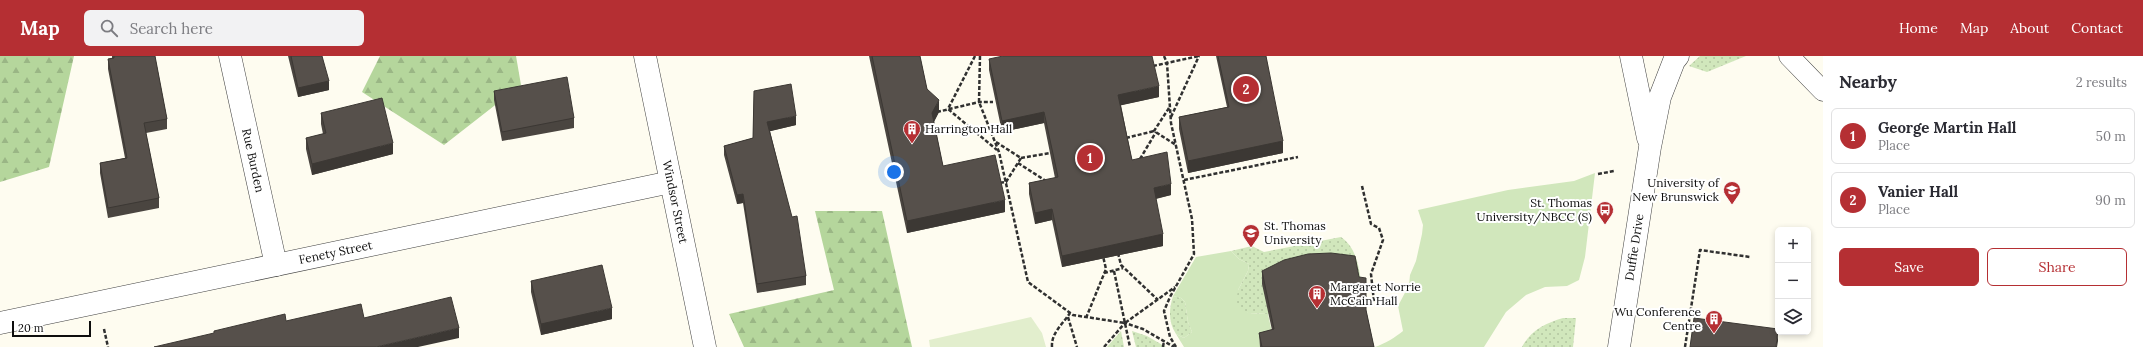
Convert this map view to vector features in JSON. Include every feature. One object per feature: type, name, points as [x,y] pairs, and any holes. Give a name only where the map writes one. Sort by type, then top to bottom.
[{"type":"street","name":"Rue Burden","points":[[230,56],[276,265]]},
{"type":"street","name":"Windsor Street","points":[[645,56],[705,347]]},
{"type":"street","name":"Duffie Drive","points":[[1631,56],[1650,147]]},
{"type":"street","name":"Duffie Drive","points":[[1619,347],[1650,147],[1660,96],[1674,60],[1678,56]]},
{"type":"street","points":[[1789,56],[1823,92]]},
{"type":"street","name":"Fenety Street","points":[[0,323],[671,182]]},
{"type":"path","points":[[948,109],[975,56]]},
{"type":"path","points":[[980,56],[979,102],[999,152],[1028,282],[1070,313],[1086,318],[1125,323],[1143,329],[1175,347]]},
{"type":"path","points":[[1164,56],[1167,63],[1169,108],[1192,219],[1194,254],[1175,287],[1164,311],[1170,337],[1175,347]]},
{"type":"path","points":[[1152,66],[1199,56]]},
{"type":"path","points":[[1171,118],[1199,56]]},
{"type":"path","points":[[936,112],[979,102],[994,102]]},
{"type":"path","points":[[1138,161],[1169,108]]},
{"type":"path","points":[[948,109],[999,152]]},
{"type":"path","points":[[1125,138],[1155,132],[1176,146]]},
{"type":"path","points":[[995,141],[1021,158],[1050,152]]},
{"type":"path","points":[[1184,180],[1298,157]]},
{"type":"path","points":[[1006,182],[1021,158]]},
{"type":"path","points":[[1018,163],[1050,184]]},
{"type":"path","points":[[1598,174],[1614,171]]},
{"type":"path","points":[[998,183],[1006,182]]},
{"type":"path","points":[[1362,186],[1371,224],[1379,228],[1382,233],[1383,240],[1371,274],[1374,302],[1366,304]]},
{"type":"path","points":[[1117,250],[1123,268],[1158,300]]},
{"type":"path","points":[[1685,347],[1700,250],[1750,257]]},
{"type":"path","points":[[1086,318],[1106,269],[1103,254],[1095,256]]},
{"type":"path","points":[[1104,273],[1123,268]]},
{"type":"path","points":[[1114,271],[1130,347]]},
{"type":"path","points":[[1104,347],[1125,323],[1175,287]]},
{"type":"path","points":[[1052,347],[1052,340],[1056,332],[1070,313]]},
{"type":"path","points":[[1068,316],[1076,347]]},
{"type":"path","points":[[104,329],[108,347]]},
{"type":"path","points":[[1163,347],[1164,341]]},
{"type":"green space","points":[[0,56],[74,56],[49,167],[0,182]]},
{"type":"green space","points":[[380,56],[516,56],[521,85],[444,145],[362,92]]},
{"type":"green space","points":[[1700,56],[1746,56],[1707,72],[1689,66]]},
{"type":"green space","points":[[1595,173],[1585,257],[1579,280],[1567,286],[1545,287],[1526,295],[1506,312],[1484,347],[1375,347],[1397,336],[1403,331],[1398,306],[1409,285],[1410,275],[1416,261],[1422,234],[1423,225],[1418,210],[1508,190],[1574,181]]},
{"type":"green space","points":[[815,211],[882,211],[912,347],[744,347],[729,314],[834,290]]},
{"type":"green space","points":[[1341,237],[1351,247],[1354,253],[1362,287],[1268,314],[1248,313],[1240,308],[1236,301],[1238,290],[1248,271],[1249,264],[1239,259],[1231,251],[1252,246],[1264,252]]},
{"type":"green space","points":[[1231,251],[1239,259],[1249,264],[1248,271],[1238,290],[1248,313],[1268,314],[1274,342],[1260,347],[1184,347],[1176,334],[1184,338],[1192,332],[1188,322],[1185,302],[1181,298],[1173,296],[1196,257]]},
{"type":"green space","points":[[1173,296],[1181,298],[1185,302],[1188,322],[1192,332],[1184,338],[1176,334],[1170,320]]},
{"type":"green space","points":[[1031,317],[1042,333],[1046,347],[930,347],[929,340]]},
{"type":"green space","points":[[1563,318],[1576,318],[1573,347],[1522,347],[1534,332],[1551,322]]},
{"type":"green space","points":[[1121,331],[1124,347],[1107,347]]},
{"type":"green space","points":[[1132,331],[1147,336],[1166,347],[1136,347]]},
{"type":"building","points":[[114,56],[155,56],[167,119],[144,123],[159,198],[108,208],[100,163],[127,158],[108,59],[114,58]]},
{"type":"building","points":[[291,56],[322,56],[329,81],[298,88]]},
{"type":"building","name":"Harrington Hall","points":[[872,56],[920,56],[927,89],[939,100],[932,113],[943,166],[995,155],[1005,200],[907,221]]},
{"type":"building","points":[[1003,56],[1152,56],[1159,86],[1118,95],[1132,160],[1167,152],[1171,184],[1154,188],[1163,234],[1062,256],[1052,209],[1035,213],[1029,183],[1058,177],[1044,112],[1002,121],[989,59]]},
{"type":"building","points":[[1218,56],[1266,56],[1283,141],[1188,161],[1179,117],[1229,107]]},
{"type":"building","points":[[567,77],[574,118],[502,132],[494,91]]},
{"type":"building","points":[[791,84],[796,116],[767,122],[792,217],[797,216],[806,276],[757,284],[743,194],[737,195],[724,146],[753,138],[754,91]]},
{"type":"building","points":[[382,98],[393,143],[312,164],[306,138],[326,133],[321,113]]},
{"type":"building","name":"Margaret Norrie McCain Hall","points":[[1331,253],[1355,256],[1359,277],[1366,278],[1366,310],[1374,347],[1262,347],[1259,333],[1274,329],[1262,271],[1284,260],[1308,254]]},
{"type":"building","points":[[602,265],[612,308],[541,324],[531,281]]},
{"type":"building","points":[[451,297],[459,328],[376,347],[154,347],[285,314],[286,321],[361,304],[364,318]]},
{"type":"building","points":[[1694,318],[1775,329],[1775,335],[1777,335],[1776,347],[1690,347]]},
{"type":"place","name":"Vanier Hall","points":[[1246,89]]},
{"type":"place","name":"Harrington Hall","points":[[912,144]]},
{"type":"place","name":"George Martin Hall","points":[[1090,158]]},
{"type":"place","name":"University of New Brunswick","points":[[1732,205]]},
{"type":"place","name":"St. Thomas University/NBCC (S)","points":[[1605,225]]},
{"type":"place","name":"St. Thomas University","points":[[1251,248]]},
{"type":"place","name":"Margaret Norrie McCain Hall","points":[[1317,309]]},
{"type":"place","name":"Wu Conference Centre","points":[[1714,334]]}]
